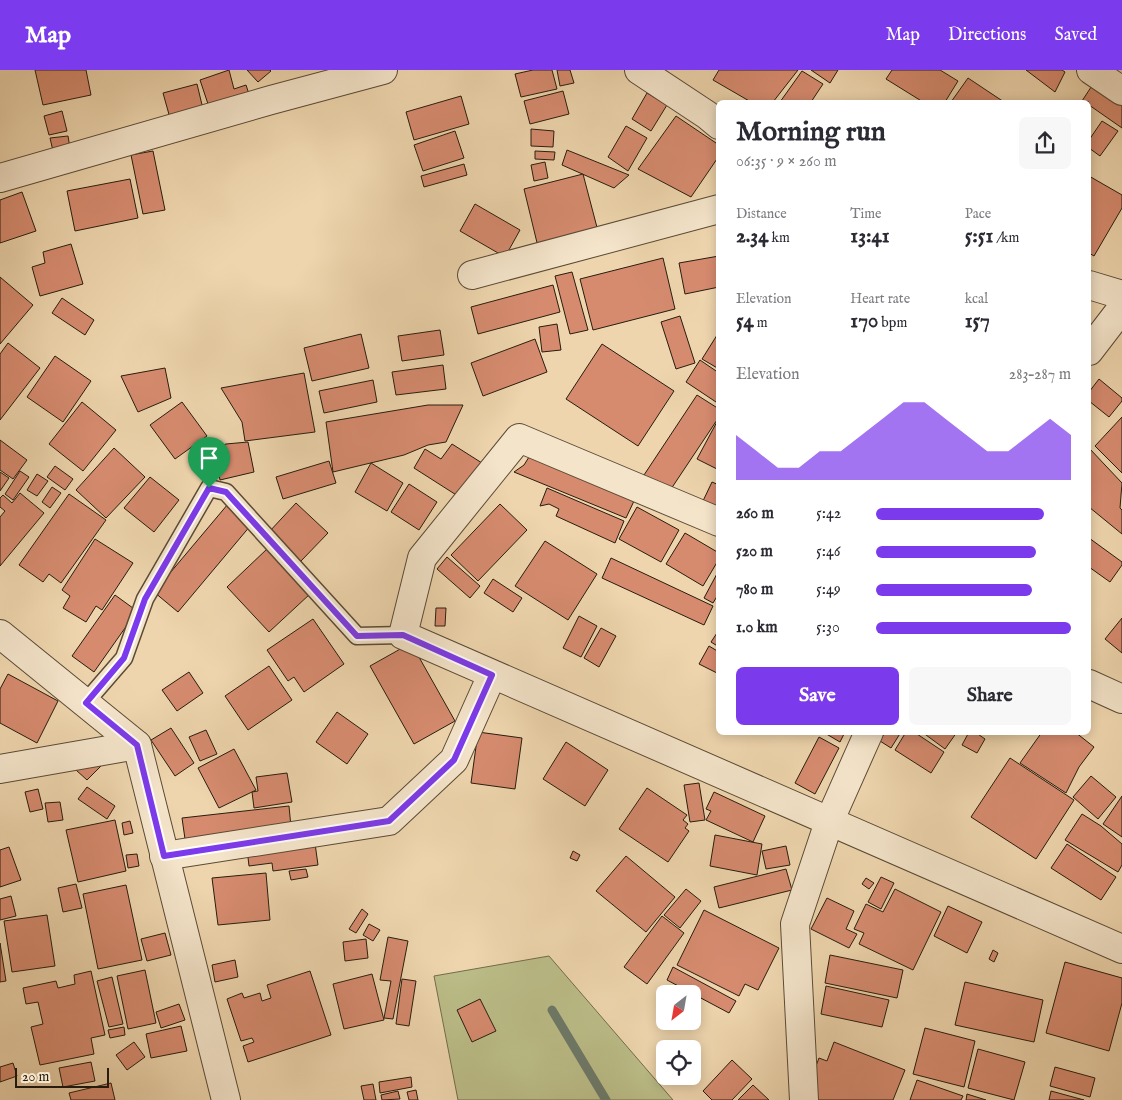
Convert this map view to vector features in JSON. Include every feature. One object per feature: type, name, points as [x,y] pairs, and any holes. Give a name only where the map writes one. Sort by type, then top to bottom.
[{"type":"street","points":[[0,178],[262,102],[383,70]]},
{"type":"street","points":[[639,70],[716,122]]},
{"type":"street","points":[[1091,70],[1122,92]]},
{"type":"street","points":[[472,275],[716,210]]},
{"type":"street","points":[[1091,286],[1122,295]]},
{"type":"street","points":[[1091,349],[1122,308]]},
{"type":"street","points":[[716,521],[519,438],[422,558],[403,635],[1122,949]]},
{"type":"street","points":[[0,634],[137,745],[226,1100]]},
{"type":"street","points":[[164,856],[389,821],[454,760],[492,675]]},
{"type":"street","points":[[1091,685],[1122,699]]},
{"type":"street","points":[[804,1100],[795,924],[829,822],[868,735]]},
{"type":"street","points":[[0,769],[137,745]]},
{"type":"lane","points":[[86,703],[124,658],[145,599],[209,488],[226,492],[357,636],[403,635]]},
{"type":"green space","points":[[549,956],[656,1080],[656,1085],[660,1085],[673,1100],[458,1100],[434,976]]},
{"type":"building","points":[[35,70],[86,70],[91,95],[43,105]]},
{"type":"building","points":[[229,70],[234,89],[246,85],[251,100],[211,113],[200,80]]},
{"type":"building","points":[[247,70],[270,70],[271,71],[258,82]]},
{"type":"building","points":[[533,70],[552,70],[557,89],[521,97],[515,74]]},
{"type":"building","points":[[557,70],[570,70],[574,83],[560,86]]},
{"type":"building","points":[[719,70],[798,70],[775,100],[748,100],[713,80]]},
{"type":"building","points":[[811,70],[838,70],[830,83]]},
{"type":"building","points":[[892,70],[940,70],[958,81],[946,100],[920,100],[886,79]]},
{"type":"building","points":[[1026,70],[1062,70],[1065,72],[1055,92]]},
{"type":"building","points":[[802,71],[823,84],[812,100],[781,100]]},
{"type":"building","points":[[968,78],[1001,100],[952,100]]},
{"type":"building","points":[[1095,81],[1122,99],[1122,128],[1091,106],[1091,100],[1083,100]]},
{"type":"building","points":[[197,84],[203,109],[170,118],[163,93]]},
{"type":"building","points":[[563,91],[569,114],[530,124],[524,101]]},
{"type":"building","points":[[647,93],[667,105],[651,131],[632,119]]},
{"type":"building","points":[[461,96],[469,124],[414,140],[406,112]]},
{"type":"building","points":[[62,111],[67,131],[49,135],[44,116]]},
{"type":"building","points":[[676,116],[716,143],[716,160],[691,197],[638,169]]},
{"type":"building","points":[[1102,121],[1118,131],[1100,156],[1091,149],[1091,137]]},
{"type":"building","points":[[626,126],[647,138],[628,171],[608,157]]},
{"type":"building","points":[[531,129],[554,131],[553,147],[531,146]]},
{"type":"building","points":[[455,131],[464,158],[423,171],[414,145]]},
{"type":"building","points":[[68,136],[70,148],[53,151],[50,138]]},
{"type":"building","points":[[567,150],[629,175],[614,188],[562,165]]},
{"type":"building","points":[[153,151],[165,210],[143,214],[131,155]]},
{"type":"building","points":[[535,151],[555,152],[554,160],[535,159]]},
{"type":"building","points":[[545,162],[548,178],[534,181],[531,165]]},
{"type":"building","points":[[464,164],[467,175],[424,187],[421,176]]},
{"type":"building","points":[[583,174],[599,235],[539,251],[524,189]]},
{"type":"building","points":[[1091,177],[1122,195],[1122,208],[1094,256],[1091,254]]},
{"type":"building","points":[[130,179],[138,218],[75,231],[67,191]]},
{"type":"building","points":[[22,192],[36,231],[0,243],[0,200]]},
{"type":"building","points":[[475,204],[520,230],[505,257],[460,231]]},
{"type":"building","points":[[71,244],[83,284],[40,296],[32,267],[45,263],[43,252]]},
{"type":"building","points":[[716,257],[716,288],[685,294],[679,263]]},
{"type":"building","points":[[663,258],[675,309],[593,330],[580,279]]},
{"type":"building","points":[[572,272],[588,330],[570,334],[555,276]]},
{"type":"building","points":[[0,277],[33,305],[0,344]]},
{"type":"building","points":[[553,285],[560,312],[478,334],[471,307]]},
{"type":"building","points":[[62,298],[94,320],[85,335],[52,313]]},
{"type":"building","points":[[680,316],[695,363],[676,369],[661,322]]},
{"type":"building","points":[[557,324],[561,350],[542,352],[539,327]]},
{"type":"building","points":[[440,330],[444,355],[402,361],[398,336]]},
{"type":"building","points":[[361,334],[369,368],[312,381],[304,348]]},
{"type":"building","points":[[716,337],[716,367],[702,359]]},
{"type":"building","points":[[535,339],[547,372],[483,396],[471,363]]},
{"type":"building","points":[[8,343],[40,368],[0,420],[0,354]]},
{"type":"building","points":[[602,344],[674,391],[638,446],[566,399]]},
{"type":"building","points":[[55,356],[91,381],[63,422],[27,397]]},
{"type":"building","points":[[700,360],[716,371],[716,402],[686,382]]},
{"type":"building","points":[[443,365],[446,389],[396,395],[392,372]]},
{"type":"building","points":[[165,368],[171,398],[138,412],[121,376]]},
{"type":"building","points":[[304,373],[315,432],[245,441],[242,422],[221,388]]},
{"type":"building","points":[[1099,379],[1122,398],[1122,401],[1109,417],[1091,403],[1091,389]]},
{"type":"building","points":[[373,380],[377,402],[324,413],[319,391]]},
{"type":"building","points":[[697,395],[716,407],[716,422],[667,495],[642,478]]},
{"type":"building","points":[[82,402],[116,430],[83,471],[49,444]]},
{"type":"building","points":[[182,402],[207,436],[175,459],[150,425]]},
{"type":"building","points":[[428,405],[463,405],[446,442],[428,445],[404,455],[333,472],[326,422]]},
{"type":"building","points":[[1122,417],[1122,473],[1095,446]]},
{"type":"building","points":[[716,424],[716,468],[697,459]]},
{"type":"building","points":[[0,440],[27,460],[13,479],[0,470]]},
{"type":"building","points":[[248,442],[254,472],[220,480],[214,449],[226,444]]},
{"type":"building","points":[[452,444],[482,463],[461,498],[414,468],[425,449],[441,459]]},
{"type":"building","points":[[114,448],[145,477],[106,518],[76,490]]},
{"type":"building","points":[[1091,450],[1122,483],[1120,508],[1122,510],[1122,534],[1091,509]]},
{"type":"building","points":[[529,457],[634,501],[626,518],[514,472],[524,465]]},
{"type":"building","points":[[329,461],[336,483],[283,499],[276,477]]},
{"type":"building","points":[[371,463],[403,483],[387,511],[355,492]]},
{"type":"building","points":[[55,466],[73,479],[65,490],[47,477]]},
{"type":"building","points":[[20,471],[29,477],[13,500],[5,494]]},
{"type":"building","points":[[0,472],[9,478],[0,491]]},
{"type":"building","points":[[37,474],[48,481],[37,496],[27,490]]},
{"type":"building","points":[[150,477],[179,500],[154,532],[124,508]]},
{"type":"building","points":[[712,482],[716,484],[716,510],[702,503]]},
{"type":"building","points":[[409,484],[437,502],[419,530],[391,512]]},
{"type":"building","points":[[52,487],[61,493],[50,508],[42,502]]},
{"type":"building","points":[[547,488],[624,521],[615,543],[556,516],[559,509],[549,504],[540,506]]},
{"type":"building","points":[[20,493],[44,513],[0,566],[0,517],[5,511],[0,507],[0,498],[3,495],[12,503]]},
{"type":"building","points":[[69,494],[106,520],[61,583],[49,574],[43,582],[19,565]]},
{"type":"building","points":[[296,503],[328,533],[301,561],[269,532]]},
{"type":"building","points":[[228,504],[251,525],[178,612],[154,592]]},
{"type":"building","points":[[500,504],[527,530],[478,581],[451,555]]},
{"type":"building","points":[[637,507],[679,530],[661,562],[619,539]]},
{"type":"building","points":[[685,533],[716,551],[716,564],[703,586],[666,564]]},
{"type":"building","points":[[95,539],[133,563],[102,610],[96,606],[86,622],[63,608],[70,596],[62,590]]},
{"type":"building","points":[[1091,539],[1122,562],[1122,565],[1110,582],[1091,568]]},
{"type":"building","points":[[545,541],[597,574],[568,620],[515,586]]},
{"type":"building","points":[[267,549],[310,594],[269,632],[227,587]]},
{"type":"building","points":[[447,557],[480,586],[470,598],[437,569]]},
{"type":"building","points":[[611,558],[713,606],[704,625],[602,578]]},
{"type":"building","points":[[716,576],[716,598],[713,603],[704,598]]},
{"type":"building","points":[[493,579],[522,598],[513,612],[484,593]]},
{"type":"building","points":[[115,595],[137,611],[94,672],[72,656]]},
{"type":"building","points":[[436,608],[446,608],[445,626],[435,626]]},
{"type":"building","points":[[579,616],[597,626],[581,657],[563,648]]},
{"type":"building","points":[[1122,618],[1122,653],[1105,639]]},
{"type":"building","points":[[313,619],[344,664],[304,692],[294,677],[288,681],[267,650]]},
{"type":"building","points":[[601,628],[616,636],[599,667],[584,658]]},
{"type":"building","points":[[716,634],[716,645],[711,642]]},
{"type":"building","points":[[411,643],[455,721],[414,744],[370,666]]},
{"type":"building","points":[[709,646],[716,650],[716,672],[699,664]]},
{"type":"building","points":[[269,666],[292,700],[248,730],[225,696]]},
{"type":"building","points":[[189,672],[203,693],[177,711],[162,690]]},
{"type":"building","points":[[8,674],[58,701],[37,743],[0,723],[0,689]]},
{"type":"building","points":[[337,712],[368,734],[347,764],[316,742]]},
{"type":"building","points":[[171,728],[194,763],[175,776],[151,740]]},
{"type":"building","points":[[206,730],[217,754],[200,761],[189,737]]},
{"type":"building","points":[[478,732],[522,738],[515,789],[471,783]]},
{"type":"building","points":[[828,735],[844,735],[840,742]]},
{"type":"building","points":[[883,735],[899,735],[891,748],[880,741]]},
{"type":"building","points":[[904,735],[918,735],[944,752],[931,773],[895,750]]},
{"type":"building","points":[[926,735],[955,735],[945,749]]},
{"type":"building","points":[[967,735],[979,735],[985,739],[977,753],[962,745]]},
{"type":"building","points":[[1040,735],[1079,735],[1094,747],[1079,767],[1066,793],[1020,763]]},
{"type":"building","points":[[819,737],[839,748],[815,794],[795,783]]},
{"type":"building","points":[[566,742],[608,770],[585,806],[543,779]]},
{"type":"building","points":[[234,749],[256,790],[219,808],[198,768]]},
{"type":"building","points":[[90,754],[102,765],[87,780],[76,770]]},
{"type":"building","points":[[1010,758],[1074,800],[1036,859],[971,817]]},
{"type":"building","points":[[287,773],[292,802],[254,808],[252,792],[258,791],[256,777]]},
{"type":"building","points":[[1091,776],[1116,797],[1098,819],[1073,797]]},
{"type":"building","points":[[699,783],[705,820],[690,822],[684,785]]},
{"type":"building","points":[[87,787],[115,806],[107,819],[78,799]]},
{"type":"building","points":[[647,788],[687,815],[683,820],[688,824],[685,828],[689,831],[668,862],[619,829]]},
{"type":"building","points":[[38,789],[43,809],[30,812],[25,792]]},
{"type":"building","points":[[714,792],[765,816],[753,842],[706,820],[711,811],[706,809]]},
{"type":"building","points":[[1122,796],[1122,837],[1103,824]]},
{"type":"building","points":[[60,802],[63,820],[48,822],[45,803]]},
{"type":"building","points":[[289,806],[291,827],[185,839],[182,818]]},
{"type":"building","points":[[1082,814],[1101,826],[1122,844],[1122,865],[1118,872],[1065,840]]},
{"type":"building","points":[[115,820],[126,871],[78,882],[66,830]]},
{"type":"building","points":[[130,821],[133,833],[124,835],[122,823]]},
{"type":"building","points":[[715,835],[762,844],[757,875],[710,866]]},
{"type":"building","points":[[314,836],[318,865],[273,871],[272,863],[249,866],[247,849]]},
{"type":"building","points":[[1067,844],[1116,877],[1101,900],[1051,868]]},
{"type":"building","points":[[786,846],[790,865],[766,869],[762,851]]},
{"type":"building","points":[[9,847],[21,880],[0,887],[0,850]]},
{"type":"building","points":[[573,851],[580,855],[577,861],[570,858]]},
{"type":"building","points":[[137,854],[139,866],[128,868],[126,855]]},
{"type":"building","points":[[626,856],[675,897],[646,932],[596,891]]},
{"type":"building","points":[[306,869],[308,877],[291,880],[289,871]]},
{"type":"building","points":[[786,869],[792,890],[719,908],[714,887]]},
{"type":"building","points":[[266,873],[270,920],[218,925],[212,878]]},
{"type":"building","points":[[881,877],[894,883],[881,909],[868,902]]},
{"type":"building","points":[[866,878],[874,883],[869,889],[862,884]]},
{"type":"building","points":[[76,884],[82,908],[63,912],[58,888]]},
{"type":"building","points":[[126,885],[142,960],[98,969],[83,894]]},
{"type":"building","points":[[686,889],[701,901],[680,928],[664,915]]},
{"type":"building","points":[[895,889],[941,912],[913,970],[859,944],[864,933],[854,929],[866,904],[883,912]]},
{"type":"building","points":[[11,896],[16,916],[0,920],[0,899]]},
{"type":"building","points":[[827,898],[854,911],[846,929],[857,934],[849,948],[811,929]]},
{"type":"building","points":[[948,906],[982,922],[967,953],[934,936]]},
{"type":"building","points":[[362,909],[368,914],[356,933],[349,929]]},
{"type":"building","points":[[704,910],[779,948],[758,990],[745,984],[739,996],[677,965]]},
{"type":"building","points":[[47,915],[55,966],[12,972],[4,921]]},
{"type":"building","points":[[662,916],[684,933],[647,984],[624,967]]},
{"type":"building","points":[[369,924],[380,930],[373,941],[363,935]]},
{"type":"building","points":[[165,933],[171,955],[147,961],[141,939]]},
{"type":"building","points":[[388,937],[408,941],[393,1019],[384,1018],[391,981],[380,980]]},
{"type":"building","points":[[366,939],[368,958],[345,961],[343,942]]},
{"type":"building","points":[[0,943],[6,981],[0,982]]},
{"type":"building","points":[[993,950],[998,953],[994,962],[989,959]]},
{"type":"building","points":[[830,955],[903,970],[897,998],[825,983]]},
{"type":"building","points":[[235,960],[238,977],[215,982],[212,965]]},
{"type":"building","points":[[1065,962],[1122,978],[1122,1003],[1109,1051],[1046,1033]]},
{"type":"building","points":[[673,967],[736,1001],[729,1013],[701,998],[701,985],[676,985],[667,980]]},
{"type":"building","points":[[145,970],[156,1023],[128,1029],[117,976]]},
{"type":"building","points":[[91,971],[105,1035],[91,1038],[94,1054],[40,1065],[31,1027],[43,1024],[38,1002],[26,1004],[23,988],[56,981],[58,988],[75,984],[74,975]]},
{"type":"building","points":[[310,971],[331,1035],[248,1062],[243,1046],[254,1042],[252,1038],[241,1041],[227,999],[242,993],[244,998],[260,993],[262,1001],[271,998],[267,985]]},
{"type":"building","points":[[372,974],[384,1020],[344,1029],[333,984]]},
{"type":"building","points":[[112,977],[123,1024],[109,1027],[97,981]]},
{"type":"building","points":[[402,979],[416,981],[409,1026],[396,1024]]},
{"type":"building","points":[[965,982],[1043,1000],[1034,1042],[955,1025]]},
{"type":"building","points":[[826,986],[889,1000],[882,1027],[821,1014]]},
{"type":"building","points":[[480,999],[496,1031],[472,1042],[457,1010]]},
{"type":"building","points":[[179,1004],[185,1020],[161,1028],[156,1012]]},
{"type":"building","points":[[181,1026],[187,1051],[151,1058],[146,1034]]},
{"type":"building","points":[[124,1027],[125,1035],[110,1038],[108,1030]]},
{"type":"building","points":[[925,1028],[975,1041],[964,1087],[913,1074]]},
{"type":"building","points":[[134,1042],[145,1057],[127,1070],[116,1055]]},
{"type":"building","points":[[834,1042],[905,1070],[893,1100],[810,1100],[809,1084],[819,1058],[827,1061]]},
{"type":"building","points":[[978,1049],[1025,1062],[1014,1100],[968,1088]]},
{"type":"building","points":[[732,1060],[752,1079],[732,1100],[712,1100],[703,1091]]},
{"type":"building","points":[[91,1062],[95,1081],[63,1087],[59,1068]]},
{"type":"building","points":[[13,1063],[17,1076],[0,1082],[0,1067]]},
{"type":"building","points":[[1055,1067],[1095,1078],[1090,1097],[1050,1086]]},
{"type":"building","points":[[411,1077],[412,1087],[380,1093],[379,1082]]},
{"type":"building","points":[[917,1080],[963,1096],[961,1100],[910,1100]]},
{"type":"building","points":[[111,1083],[115,1100],[71,1100],[69,1093]]},
{"type":"building","points":[[373,1084],[376,1100],[364,1100],[361,1086]]},
{"type":"building","points":[[753,1085],[769,1100],[738,1100]]},
{"type":"building","points":[[416,1090],[418,1100],[409,1100],[407,1092]]},
{"type":"building","points":[[398,1091],[400,1099],[382,1100],[381,1095]]},
{"type":"building","points":[[1051,1091],[1084,1100],[1049,1100]]},
{"type":"building","points":[[967,1094],[986,1100],[966,1100]]},
{"type":"waterway","points":[[552,1010],[606,1100]]},
{"type":"route","points":[[209,488],[226,492],[357,636],[403,635],[492,675],[454,760],[389,821],[164,856],[137,745],[86,703],[124,658],[145,599],[209,488]]}]
